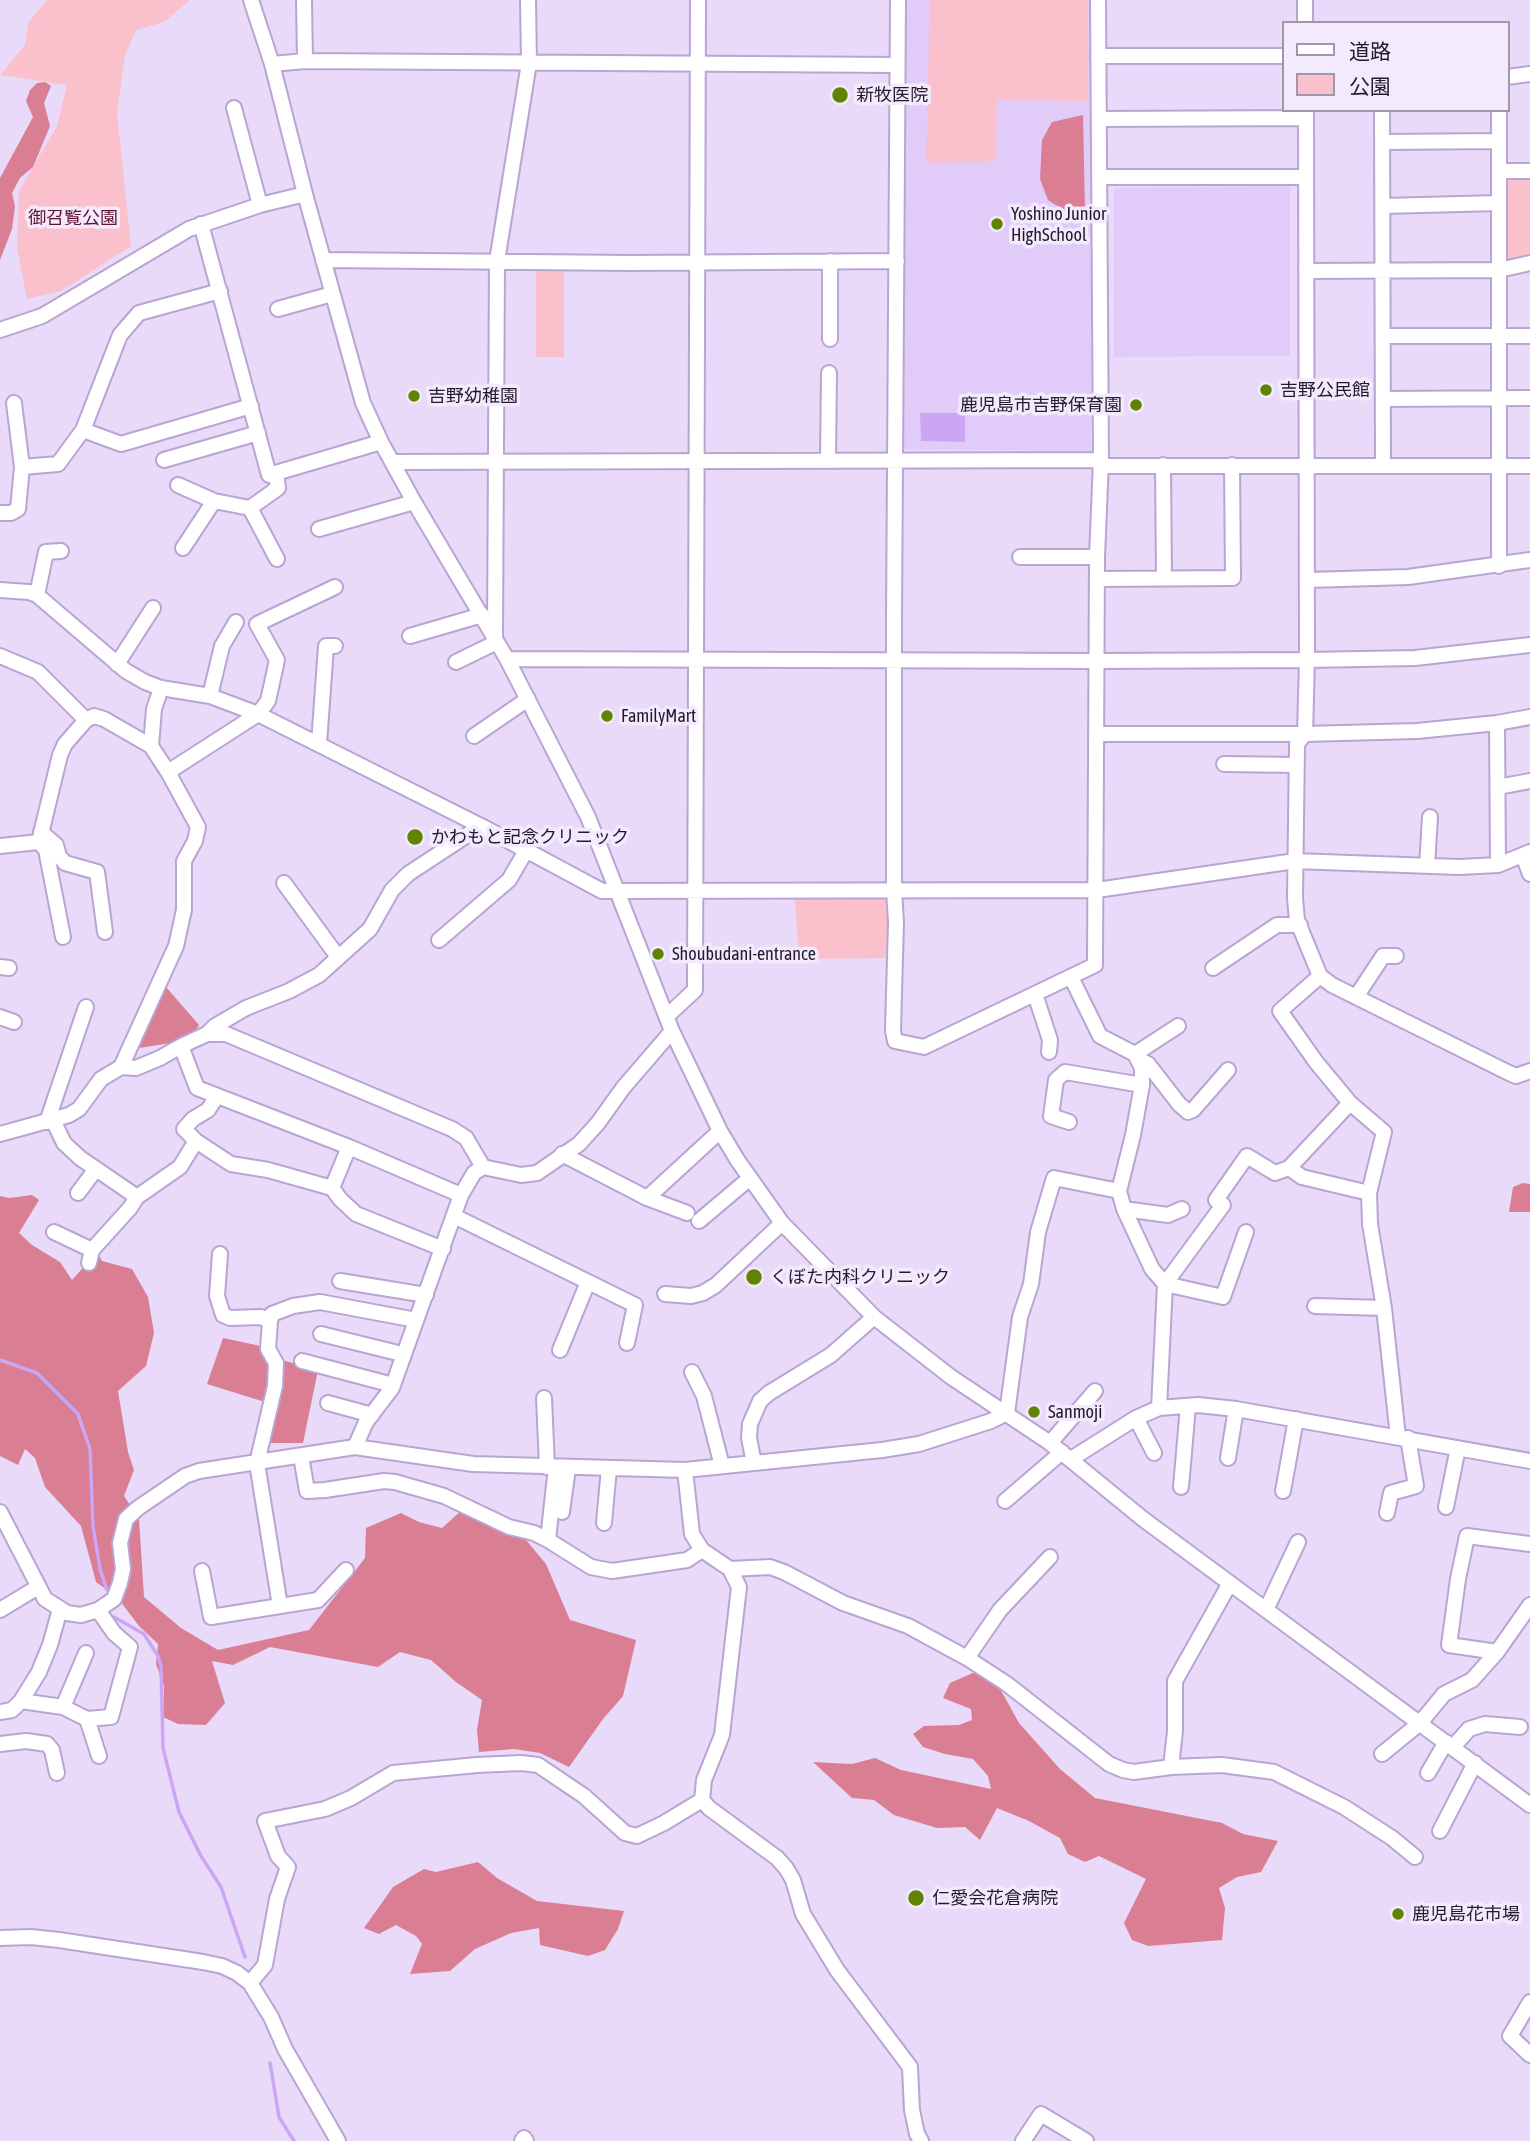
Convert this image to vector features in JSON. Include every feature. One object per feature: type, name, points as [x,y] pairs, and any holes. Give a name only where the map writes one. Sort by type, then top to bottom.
[{"type":"street","points":[[251,0],[272,64],[363,403],[392,463],[507,659],[588,817],[673,1031],[720,1131],[750,1178],[782,1223],[874,1317],[951,1377],[1061,1452],[1143,1520],[1475,1763],[1528,1798]]},
{"type":"street","points":[[304,0],[305,61]]},
{"type":"street","points":[[496,640],[497,261],[529,63],[528,0]]},
{"type":"street","points":[[667,1016],[695,990],[698,0]]},
{"type":"street","points":[[898,0],[894,659],[895,1041],[924,1047],[1095,965],[1100,463],[1098,0]]},
{"type":"street","points":[[1305,0],[1305,21]]},
{"type":"street","points":[[1098,56],[1282,56]]},
{"type":"street","points":[[272,64],[305,61],[897,65]]},
{"type":"street","points":[[1509,77],[1530,74]]},
{"type":"street","points":[[234,108],[260,205]]},
{"type":"street","points":[[1382,112],[1383,465]]},
{"type":"street","points":[[1499,112],[1499,566]]},
{"type":"street","points":[[1099,118],[1306,114],[1307,660],[1305,734],[1297,744],[1295,861],[1295,898],[1300,925],[1320,975],[1332,985],[1516,1076],[1530,1071]]},
{"type":"street","points":[[1383,142],[1499,141]]},
{"type":"street","points":[[1499,171],[1530,172]]},
{"type":"street","points":[[1100,177],[1306,177]]},
{"type":"street","points":[[0,330],[42,316],[201,224],[305,194]]},
{"type":"street","points":[[1383,206],[1499,204]]},
{"type":"street","points":[[201,224],[269,475],[381,442]]},
{"type":"street","points":[[323,260],[897,261]]},
{"type":"street","points":[[830,261],[830,339]]},
{"type":"street","points":[[1306,271],[1499,270],[1530,263]]},
{"type":"street","points":[[22,467],[58,464],[83,430],[120,335],[139,313],[220,291]]},
{"type":"street","points":[[278,309],[332,294]]},
{"type":"street","points":[[1383,336],[1530,335]]},
{"type":"street","points":[[828,460],[829,373]]},
{"type":"street","points":[[1384,399],[1530,398]]},
{"type":"street","points":[[0,513],[11,513],[18,509],[22,467],[14,403]]},
{"type":"street","points":[[83,430],[121,444],[251,406]]},
{"type":"street","points":[[164,460],[258,433]]},
{"type":"street","points":[[392,463],[895,460],[1163,465],[1530,466]]},
{"type":"street","points":[[1163,465],[1164,578]]},
{"type":"street","points":[[1097,579],[1233,578],[1232,465]]},
{"type":"street","points":[[178,485],[215,501],[250,508],[278,488],[276,473]]},
{"type":"street","points":[[183,548],[215,501]]},
{"type":"street","points":[[319,529],[414,502]]},
{"type":"street","points":[[250,508],[277,559]]},
{"type":"street","points":[[37,595],[46,552],[61,551]]},
{"type":"street","points":[[1020,557],[1097,557]]},
{"type":"street","points":[[1308,580],[1408,577],[1530,560]]},
{"type":"street","points":[[168,772],[257,714],[268,702],[277,660],[257,624],[335,587]]},
{"type":"street","points":[[0,590],[37,595],[126,671],[161,688],[210,696],[257,714],[527,849],[602,891],[1097,890],[1295,861],[1427,866],[1498,865],[1527,854],[1530,874]]},
{"type":"street","points":[[117,664],[153,608]]},
{"type":"street","points":[[411,636],[482,615]]},
{"type":"street","points":[[210,696],[222,646],[236,622]]},
{"type":"street","points":[[456,662],[496,640]]},
{"type":"street","points":[[507,659],[1097,662],[1307,660],[1415,658],[1530,645]]},
{"type":"street","points":[[319,744],[326,646],[335,646]]},
{"type":"street","points":[[0,656],[38,672],[86,720]]},
{"type":"street","points":[[151,746],[154,709],[161,688]]},
{"type":"street","points":[[474,736],[528,699]]},
{"type":"street","points":[[0,1134],[69,1115],[79,1109],[101,1079],[121,1067],[176,946],[184,910],[184,861],[195,841],[198,827],[151,746],[94,716],[86,720],[65,744],[60,755],[40,837],[46,850],[63,937]]},
{"type":"street","points":[[1097,734],[1417,731],[1530,717]]},
{"type":"street","points":[[1497,723],[1498,865]]},
{"type":"street","points":[[1224,764],[1297,765]]},
{"type":"street","points":[[1498,787],[1530,781]]},
{"type":"street","points":[[1427,866],[1430,817]]},
{"type":"street","points":[[121,1067],[136,1068],[207,1034],[215,1026],[246,1008],[289,991],[319,975],[375,923],[392,890],[408,874],[481,826]]},
{"type":"street","points":[[0,846],[40,837],[56,845],[58,856],[65,863],[97,872],[106,932]]},
{"type":"street","points":[[439,940],[509,880],[527,849]]},
{"type":"street","points":[[284,883],[338,957]]},
{"type":"street","points":[[1213,968],[1277,925],[1300,925]]},
{"type":"street","points":[[1356,997],[1382,956],[1396,957]]},
{"type":"street","points":[[1320,975],[1280,1011],[1316,1062],[1350,1103],[1384,1132],[1369,1193],[1370,1224],[1403,1438],[1416,1486],[1391,1493],[1387,1513]]},
{"type":"street","points":[[1071,977],[1100,1037],[1148,1064],[1178,1104],[1188,1112],[1193,1110],[1228,1070]]},
{"type":"street","points":[[1035,994],[1050,1040],[1049,1052]]},
{"type":"street","points":[[86,1007],[50,1121],[64,1143],[136,1197]]},
{"type":"street","points":[[0,1017],[14,1022]]},
{"type":"street","points":[[1137,1057],[1178,1026]]},
{"type":"street","points":[[355,1447],[372,1415],[393,1385],[461,1195],[474,1173],[482,1167],[521,1175],[537,1173],[579,1144],[673,1031]]},
{"type":"street","points":[[207,1034],[226,1034],[452,1129],[466,1138],[482,1167]]},
{"type":"street","points":[[181,1046],[197,1088],[349,1147],[461,1195]]},
{"type":"street","points":[[1137,1057],[1142,1068],[1142,1085],[1119,1191],[1124,1209],[1152,1269],[1165,1284],[1223,1297],[1245,1232]]},
{"type":"street","points":[[1069,1122],[1051,1116],[1056,1080],[1065,1072],[1142,1085]]},
{"type":"street","points":[[217,1096],[208,1110],[193,1119],[184,1129],[196,1141],[231,1164],[268,1170],[332,1188],[356,1214],[443,1249]]},
{"type":"street","points":[[1158,1408],[1165,1284],[1223,1205],[1216,1200],[1247,1156],[1275,1172],[1289,1168],[1350,1103]]},
{"type":"street","points":[[647,1198],[720,1131]]},
{"type":"street","points":[[54,1232],[90,1256],[136,1197],[180,1167],[196,1141]]},
{"type":"street","points":[[332,1188],[349,1147]]},
{"type":"street","points":[[562,1154],[647,1198],[693,1217],[750,1178]]},
{"type":"street","points":[[1289,1168],[1302,1177],[1369,1193]]},
{"type":"street","points":[[78,1193],[96,1169]]},
{"type":"street","points":[[1007,1413],[1020,1317],[1031,1284],[1038,1232],[1054,1178],[1119,1191]]},
{"type":"street","points":[[1124,1209],[1168,1214],[1182,1209]]},
{"type":"street","points":[[454,1216],[635,1305],[627,1343]]},
{"type":"street","points":[[665,1294],[691,1296],[703,1293],[716,1285],[782,1223]]},
{"type":"street","points":[[220,1254],[217,1296],[223,1315],[230,1318],[261,1317],[270,1321]]},
{"type":"street","points":[[340,1281],[426,1294]]},
{"type":"street","points":[[560,1350],[588,1282]]},
{"type":"street","points":[[280,1606],[257,1463],[275,1386],[276,1363],[268,1349],[272,1314],[293,1306],[320,1302],[416,1320]]},
{"type":"street","points":[[1315,1306],[1384,1308]]},
{"type":"street","points":[[754,1463],[749,1438],[751,1424],[761,1401],[769,1393],[831,1355],[874,1317]]},
{"type":"street","points":[[321,1334],[402,1354]]},
{"type":"street","points":[[302,1362],[393,1385]]},
{"type":"street","points":[[692,1372],[704,1396],[722,1466]]},
{"type":"street","points":[[1061,1452],[1096,1391]]},
{"type":"street","points":[[544,1398],[562,1512]]},
{"type":"street","points":[[328,1403],[372,1415]]},
{"type":"street","points":[[1181,1487],[1188,1406]]},
{"type":"street","points":[[1004,1501],[1061,1452],[1158,1408],[1188,1406],[1236,1409],[1530,1461]]},
{"type":"street","points":[[1228,1458],[1236,1409]]},
{"type":"street","points":[[1,1517],[45,1599],[67,1613],[81,1615],[98,1610],[114,1599],[123,1569],[120,1543],[121,1530],[126,1519],[185,1476],[199,1471],[355,1447],[473,1464],[685,1470],[919,1444],[991,1421],[1007,1413]]},
{"type":"street","points":[[1136,1419],[1154,1453]]},
{"type":"street","points":[[1283,1490],[1296,1419]]},
{"type":"street","points":[[1446,1507],[1458,1448]]},
{"type":"street","points":[[301,1456],[307,1491],[384,1481],[395,1482],[452,1499],[509,1527],[534,1533],[603,1571],[687,1560],[702,1550]]},
{"type":"street","points":[[548,1541],[557,1467]]},
{"type":"street","points":[[604,1523],[609,1468]]},
{"type":"street","points":[[685,1470],[692,1534],[702,1550],[730,1569],[739,1587],[722,1735],[705,1780],[702,1800],[709,1808],[778,1858],[786,1868],[793,1880],[803,1914],[837,1970],[909,2067],[912,2110],[921,2141]]},
{"type":"street","points":[[1497,1652],[1449,1645],[1467,1536],[1530,1544]]},
{"type":"street","points":[[1266,1610],[1298,1542]]},
{"type":"street","points":[[967,1657],[1000,1610],[1050,1557]]},
{"type":"street","points":[[730,1569],[770,1567],[785,1572],[843,1604],[908,1626],[967,1657],[1007,1684],[1109,1764],[1134,1772],[1222,1765],[1274,1772],[1344,1807],[1392,1838],[1415,1857]]},
{"type":"street","points":[[202,1571],[211,1617],[318,1600],[346,1570]]},
{"type":"street","points":[[1171,1767],[1175,1731],[1175,1681],[1230,1583]]},
{"type":"street","points":[[0,1610],[38,1587]]},
{"type":"street","points":[[1382,1754],[1420,1723],[1444,1694],[1472,1680],[1497,1652],[1530,1605]]},
{"type":"street","points":[[0,1713],[12,1710],[21,1701],[43,1663],[60,1609]]},
{"type":"street","points":[[21,1701],[63,1707],[87,1719],[111,1717],[130,1647],[114,1633],[98,1610]]},
{"type":"street","points":[[63,1707],[86,1653]]},
{"type":"street","points":[[87,1719],[99,1756]]},
{"type":"street","points":[[1428,1773],[1449,1744],[1469,1729],[1485,1724],[1520,1727]]},
{"type":"street","points":[[0,1744],[26,1741],[47,1744],[52,1750],[57,1773]]},
{"type":"street","points":[[1440,1831],[1475,1763]]},
{"type":"street","points":[[250,1983],[265,1965],[277,1899],[288,1867],[278,1856],[265,1821],[325,1808],[351,1798],[393,1773],[477,1765],[538,1765],[584,1796],[625,1833],[637,1836],[702,1800]]},
{"type":"street","points":[[0,1938],[60,1940],[203,1962],[237,1973],[250,1983],[271,2017],[285,2049],[338,2141]]},
{"type":"street","points":[[1530,2002],[1510,2036],[1530,2055]]},
{"type":"street","points":[[1023,2141],[1041,2114],[1086,2141]]},
{"type":"shaded area","name":"Yoshino Junior HighSchool","points":[[904,0],[1091,0],[1091,451],[901,449]]},
{"type":"shaded area","points":[[45,82],[51,86],[44,103],[50,126],[33,167],[20,178],[12,193],[15,206],[12,229],[0,260],[0,178],[33,117],[26,101],[30,90],[37,83]]},
{"type":"shaded area","points":[[1083,115],[1085,210],[1064,210],[1048,200],[1040,179],[1042,140],[1052,122]]},
{"type":"shaded area","points":[[1290,186],[1290,356],[1114,357],[1116,188]]},
{"type":"shaded area","points":[[920,413],[965,413],[965,442],[921,441]]},
{"type":"shaded area","points":[[166,987],[199,1025],[190,1040],[139,1048]]},
{"type":"shaded area","points":[[1523,1183],[1530,1184],[1530,1212],[1509,1212],[1513,1187]]},
{"type":"shaded area","points":[[32,1195],[39,1200],[19,1233],[32,1245],[60,1262],[72,1280],[97,1252],[102,1261],[132,1269],[148,1297],[154,1333],[146,1366],[118,1391],[128,1452],[134,1470],[124,1496],[139,1519],[144,1597],[181,1628],[218,1650],[309,1630],[365,1558],[366,1528],[401,1513],[419,1522],[442,1528],[462,1510],[526,1540],[546,1564],[570,1620],[636,1640],[623,1696],[569,1767],[540,1753],[514,1749],[479,1752],[477,1730],[482,1700],[431,1660],[400,1652],[378,1667],[270,1647],[233,1665],[212,1661],[225,1703],[206,1725],[178,1724],[163,1717],[164,1686],[156,1664],[158,1644],[139,1626],[117,1597],[96,1582],[81,1526],[45,1487],[35,1458],[25,1449],[18,1465],[0,1456],[0,1196],[9,1198]]},
{"type":"shaded area","points":[[223,1338],[270,1348],[265,1402],[207,1384]]},
{"type":"shaded area","points":[[282,1360],[318,1370],[303,1443],[268,1443],[280,1401]]},
{"type":"shaded area","points":[[975,1672],[999,1687],[1019,1723],[1060,1769],[1095,1798],[1222,1823],[1243,1834],[1278,1841],[1261,1872],[1237,1877],[1219,1888],[1225,1908],[1222,1940],[1148,1946],[1132,1940],[1124,1923],[1146,1879],[1099,1856],[1085,1862],[1068,1854],[1060,1838],[997,1808],[980,1840],[965,1827],[937,1828],[894,1815],[874,1800],[852,1798],[813,1762],[852,1764],[875,1758],[901,1770],[991,1789],[988,1776],[973,1759],[923,1747],[913,1734],[924,1726],[959,1725],[972,1720],[971,1709],[943,1698],[950,1683]]},
{"type":"shaded area","points":[[478,1862],[497,1878],[537,1901],[624,1911],[618,1929],[605,1950],[588,1956],[540,1945],[539,1928],[511,1933],[475,1949],[450,1971],[410,1974],[422,1944],[416,1936],[396,1925],[379,1934],[364,1928],[393,1887],[424,1869],[436,1872]]},
{"type":"green space","name":"御召覧公園","points":[[47,0],[190,0],[164,22],[136,30],[125,55],[117,113],[131,246],[61,291],[27,299],[17,248],[19,191],[57,126],[67,85],[0,75],[25,45],[28,23]]},
{"type":"green space","points":[[930,0],[1087,0],[1088,101],[997,100],[996,161],[926,163]]},
{"type":"green space","points":[[1510,176],[1530,177],[1530,254],[1509,259],[1504,254],[1505,180]]},
{"type":"green space","points":[[536,264],[564,264],[564,357],[536,357]]},
{"type":"green space","points":[[889,897],[890,958],[799,959],[795,898]]},
{"type":"waterway","points":[[0,1360],[37,1373],[78,1414],[90,1449],[93,1526],[100,1569],[107,1590]]},
{"type":"waterway","points":[[114,1617],[144,1634],[158,1656],[161,1666],[163,1748],[179,1812],[201,1856],[221,1887],[245,1957]]},
{"type":"waterway","points":[[270,2063],[279,2117],[294,2141]]},
{"type":"place","name":"新牧医院","points":[[840,95]]},
{"type":"place","name":"Yoshino Junior HighSchool","points":[[997,224]]},
{"type":"place","name":"吉野公民館","points":[[1266,390]]},
{"type":"place","name":"吉野幼稚園","points":[[414,396]]},
{"type":"place","name":"鹿児島市吉野保育園","points":[[1136,405]]},
{"type":"place","name":"FamilyMart","points":[[607,716]]},
{"type":"place","name":"かわもと記念クリニック","points":[[415,837]]},
{"type":"place","name":"Shoubudani-entrance","points":[[658,954]]},
{"type":"place","name":"くぼた内科クリニック","points":[[754,1277]]},
{"type":"place","name":"Sanmoji","points":[[1034,1412]]},
{"type":"place","name":"仁愛会花倉病院","points":[[916,1898]]},
{"type":"place","name":"鹿児島花市場","points":[[1398,1914]]}]
